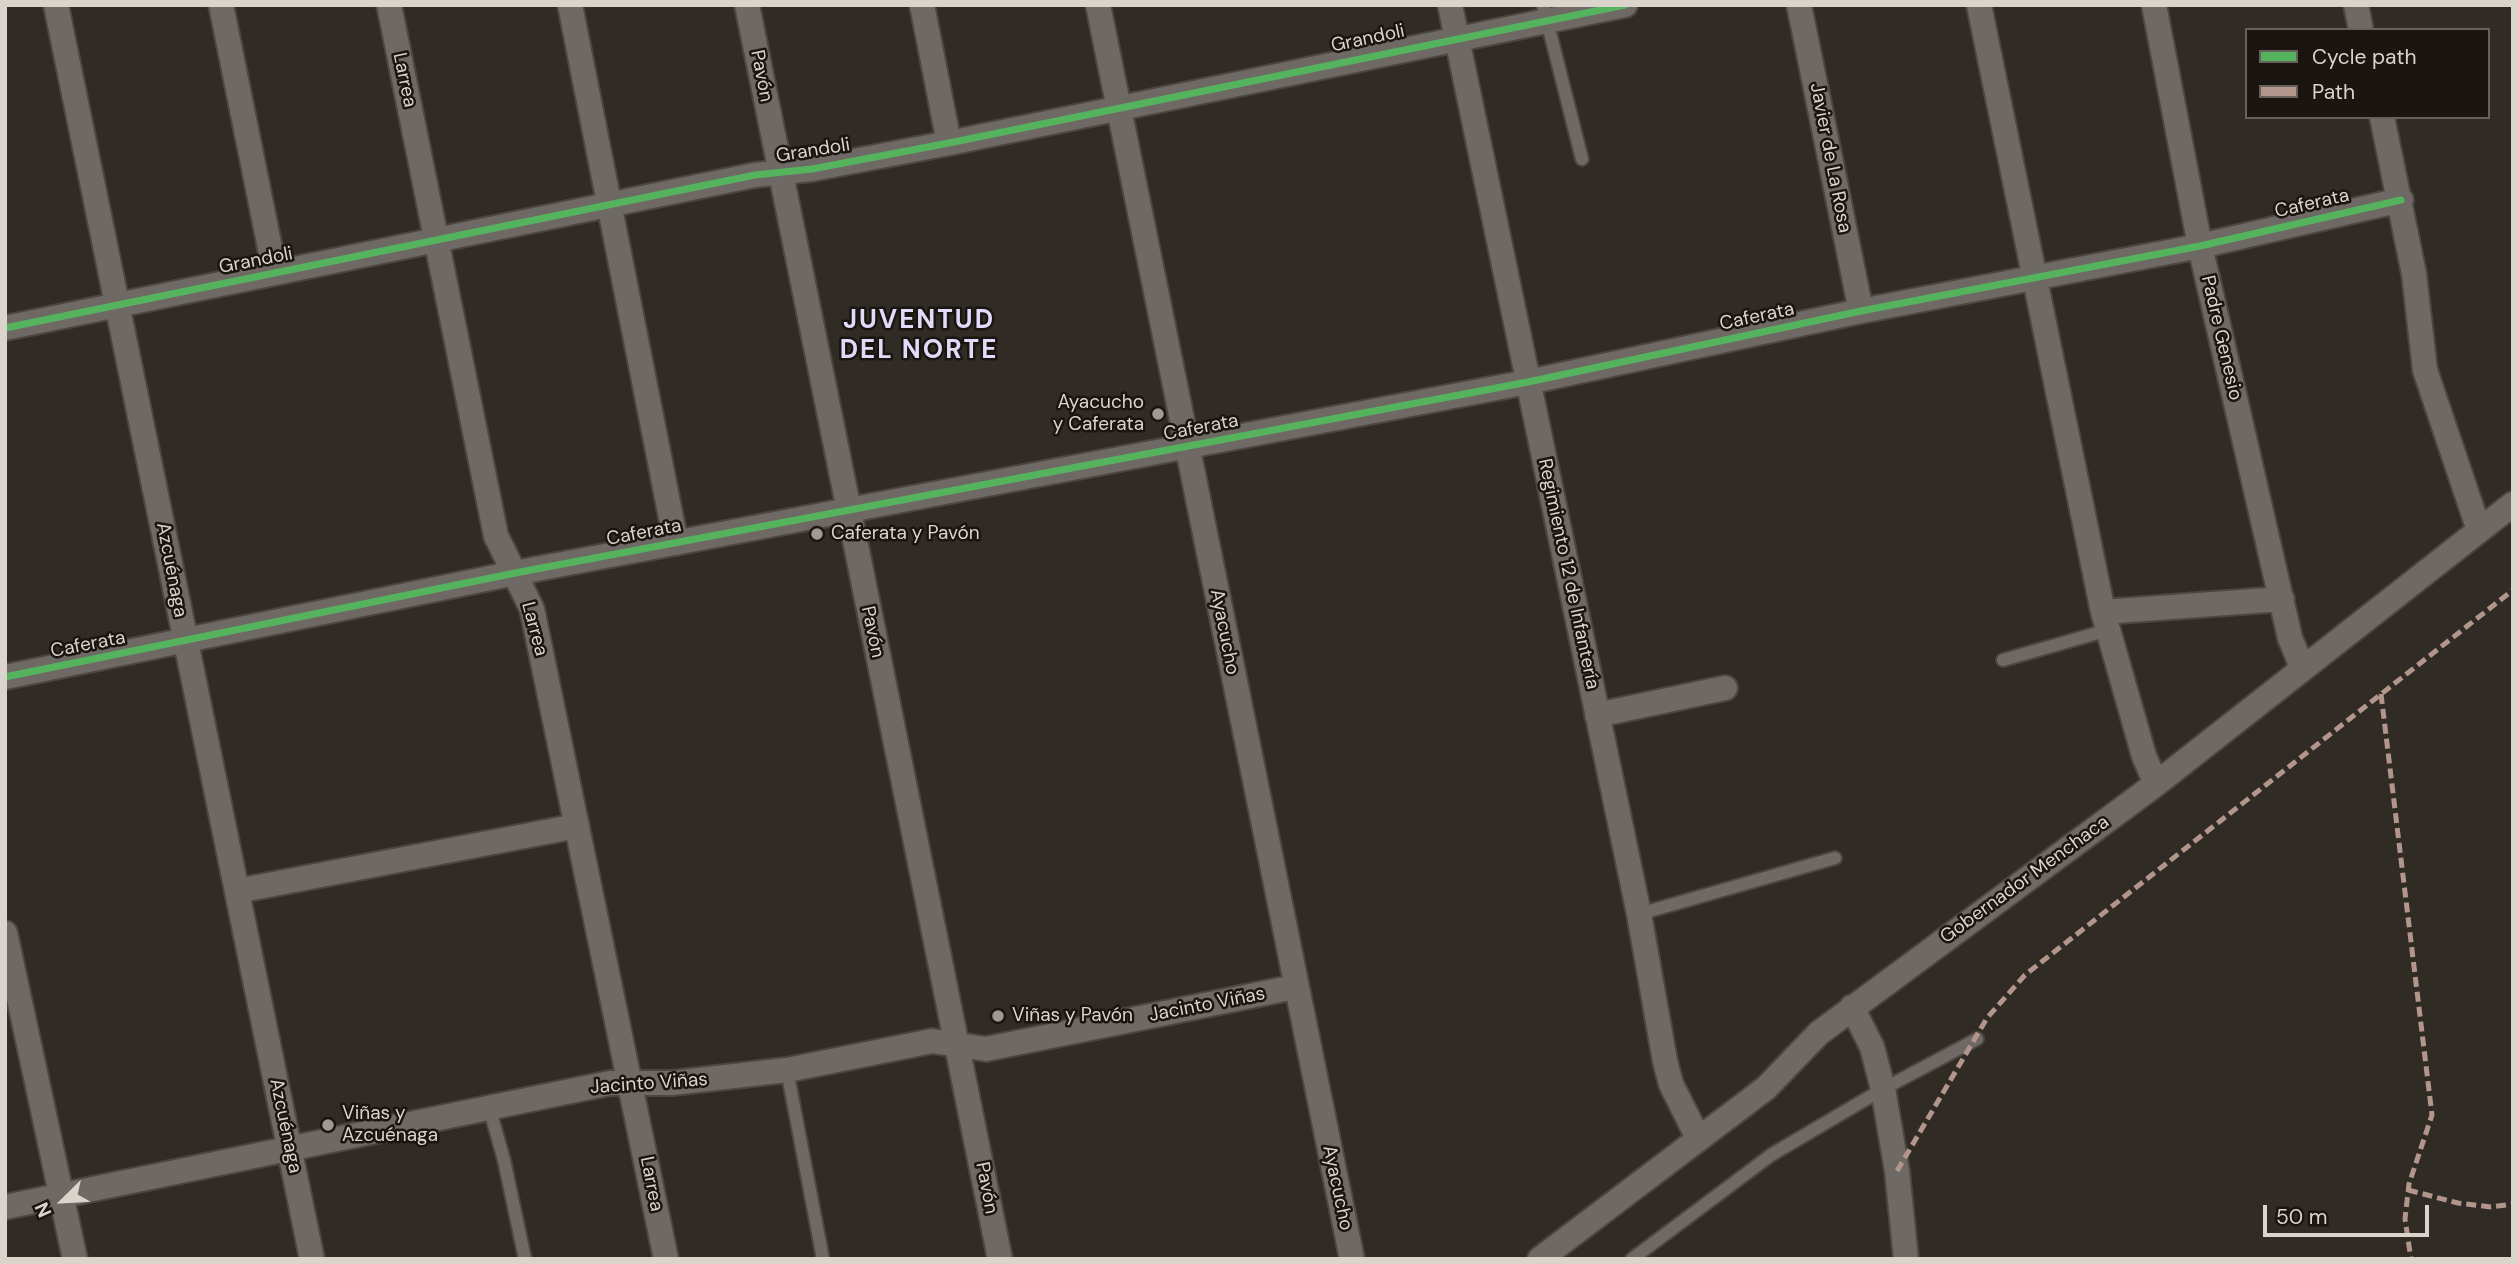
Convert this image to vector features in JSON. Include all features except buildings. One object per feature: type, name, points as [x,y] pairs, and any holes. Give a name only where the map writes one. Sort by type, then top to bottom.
[{"type":"street","name":"Azcuénaga","points":[[56,5],[312,1259]]},
{"type":"street","points":[[221,5],[275,273]]},
{"type":"street","name":"Larrea","points":[[389,5],[496,536],[532,609],[666,1259]]},
{"type":"street","points":[[570,5],[676,543]]},
{"type":"street","name":"Pavón","points":[[747,5],[847,512],[959,1046],[1000,1259]]},
{"type":"street","points":[[922,5],[949,143]]},
{"type":"street","name":"Ayacucho","points":[[1098,5],[1352,1259]]},
{"type":"street","name":"Regimiento 12 de Infantería","points":[[1450,5],[1639,914],[1671,1084],[1698,1139]]},
{"type":"street","name":"Grandoli","points":[[5,328],[608,205],[949,143],[1457,37],[1545,13],[1625,5]]},
{"type":"street","name":"Javier de La Rosa","points":[[1799,5],[1861,311]]},
{"type":"street","points":[[1979,5],[2105,621],[2144,756],[2156,784]]},
{"type":"street","name":"Padre Genesio","points":[[2154,5],[2200,246],[2290,638],[2302,667]]},
{"type":"street","points":[[2356,5],[2361,28]]},
{"type":"street","points":[[2382,119],[2414,274],[2425,370],[2479,530]]},
{"type":"street","name":"Caferata","points":[[5,677],[515,573],[1528,382],[1861,311],[2200,246],[2401,200]]},
{"type":"street","name":"Gobernador Menchaca","points":[[1540,1259],[1766,1088],[1785,1071],[1804,1046],[1852,1007],[2156,784],[2513,504]]},
{"type":"street","points":[[2105,621],[2281,599]]},
{"type":"street","points":[[1597,715],[1725,688]]},
{"type":"street","points":[[237,891],[577,826]]},
{"type":"street","points":[[5,933],[75,1259]]},
{"type":"street","name":"Jacinto Viñas","points":[[5,1207],[610,1083],[672,1083],[787,1070],[932,1041],[986,1049],[1295,987]]},
{"type":"street","points":[[1852,1007],[1872,1047],[1883,1089],[1906,1259]]},
{"type":"lane","points":[[1545,13],[1583,159]]},
{"type":"lane","points":[[2003,660],[2105,621]]},
{"type":"lane","points":[[1639,914],[1835,858]]},
{"type":"lane","points":[[1632,1259],[1771,1155],[1883,1089],[1977,1039]]},
{"type":"lane","points":[[787,1070],[823,1259]]},
{"type":"lane","points":[[489,1107],[504,1160],[525,1259]]},
{"type":"marked path","points":[[1897,1171],[1987,1018],[2025,975],[2513,590]]},
{"type":"marked path","points":[[2381,694],[2432,1115],[2409,1184],[2405,1219],[2411,1259]]},
{"type":"marked path","points":[[2408,1190],[2458,1203],[2491,1207],[2513,1204]]},
{"type":"cycle path","points":[[5,328],[755,175],[812,169],[949,143],[1625,5]]},
{"type":"cycle path","points":[[5,677],[515,573],[1528,382],[1861,311],[2200,246],[2401,200]]},
{"type":"place","name":"Ayacucho y Caferata","points":[[1158,414]]},
{"type":"place","name":"Caferata y Pavón","points":[[817,534]]},
{"type":"place","name":"Viñas y Pavón","points":[[998,1016]]},
{"type":"place","name":"Viñas y Azcuénaga","points":[[328,1125]]},
{"type":"district","name":"JUVENTUD DEL NORTE","points":[[919,336]]}]
